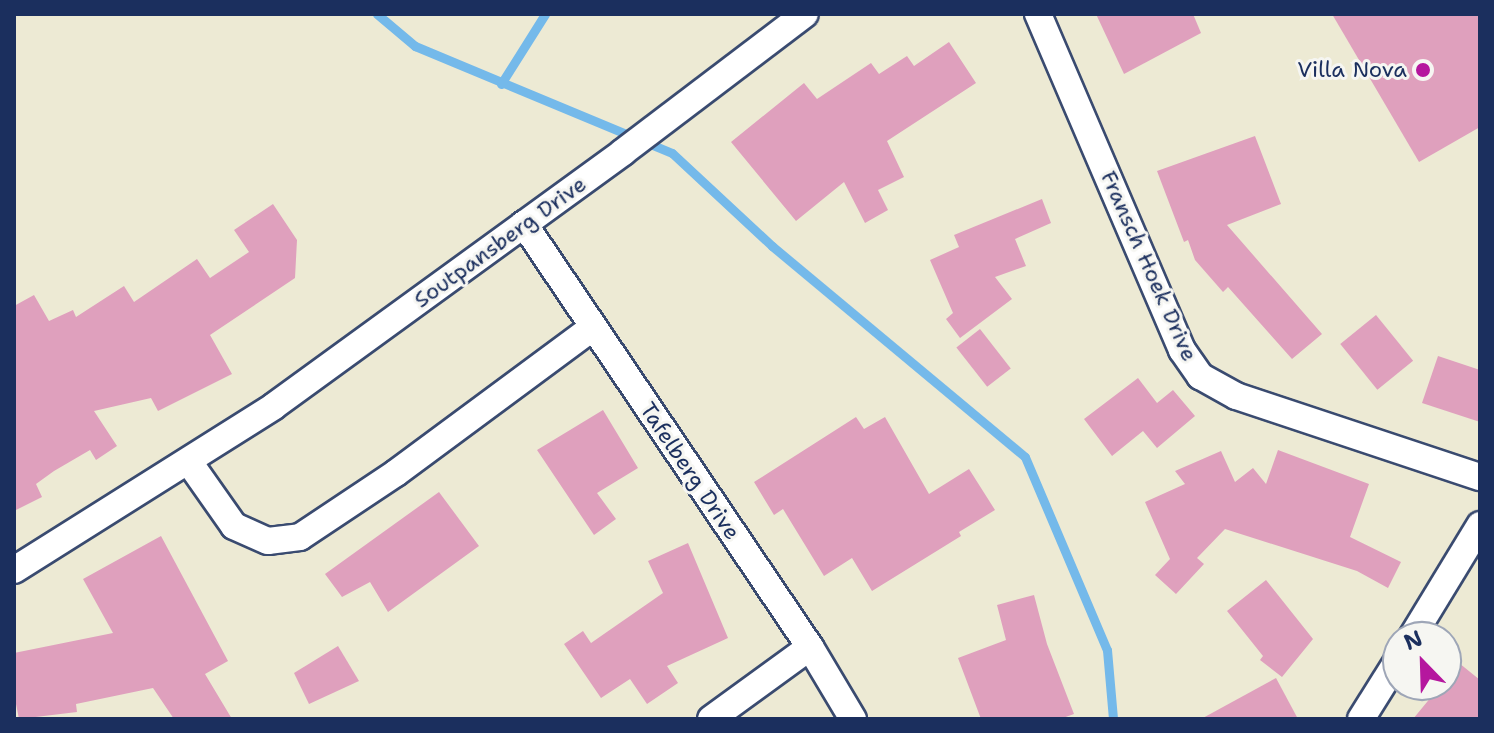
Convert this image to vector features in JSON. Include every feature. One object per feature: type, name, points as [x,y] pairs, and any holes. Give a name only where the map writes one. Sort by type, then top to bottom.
[{"type":"street","name":"Soutpansberg Drive","points":[[14,570],[274,406],[676,113],[805,14]]},
{"type":"street","name":"Fransch Hoek Drive","points":[[1038,14],[1176,338],[1200,376],[1236,396],[1480,477]]},
{"type":"street","name":"Tafelberg Drive","points":[[524,224],[810,647],[853,719]]},
{"type":"street","points":[[189,462],[224,514],[243,532],[268,541],[300,537],[322,526],[396,473],[593,327]]},
{"type":"street","points":[[1422,621],[1480,525]]},
{"type":"street","points":[[711,719],[810,647]]},
{"type":"street","points":[[1361,719],[1382,686]]},
{"type":"building","points":[[1096,14],[1193,14],[1201,33],[1124,74]]},
{"type":"building","name":"Villa Nova","points":[[1332,14],[1480,14],[1480,127],[1419,162]]},
{"type":"building","points":[[949,42],[976,83],[887,141],[904,177],[878,190],[888,210],[865,223],[844,182],[796,221],[731,142],[804,83],[817,99],[871,63],[879,74],[907,56],[914,66]]},
{"type":"building","points":[[1255,136],[1281,204],[1227,225],[1322,334],[1292,359],[1228,287],[1223,292],[1195,260],[1188,240],[1184,242],[1157,171]]},
{"type":"building","points":[[1042,199],[1051,223],[1015,239],[1026,266],[995,277],[1012,299],[960,338],[946,319],[953,313],[930,260],[959,247],[954,235]]},
{"type":"building","points":[[273,204],[297,240],[295,278],[210,335],[232,374],[158,411],[151,398],[94,411],[117,446],[96,460],[90,450],[54,471],[36,484],[42,497],[14,511],[14,306],[34,295],[49,321],[73,310],[76,317],[124,286],[134,302],[197,259],[210,278],[249,252],[234,230]]},
{"type":"building","points":[[1376,315],[1413,361],[1377,390],[1340,344]]},
{"type":"building","points":[[980,329],[1011,368],[987,387],[956,347]]},
{"type":"building","points":[[1438,356],[1480,370],[1480,422],[1422,403]]},
{"type":"building","points":[[1138,378],[1157,403],[1173,390],[1195,416],[1157,448],[1143,431],[1112,456],[1084,419]]},
{"type":"building","points":[[603,410],[638,468],[597,493],[616,519],[594,535],[537,450]]},
{"type":"building","points":[[856,417],[864,429],[885,417],[929,494],[969,469],[995,510],[959,532],[961,536],[872,591],[852,558],[824,576],[783,509],[774,515],[754,482]]},
{"type":"building","points":[[1278,450],[1369,484],[1350,537],[1401,562],[1388,588],[1357,571],[1225,529],[1197,558],[1204,564],[1176,594],[1155,575],[1170,559],[1145,502],[1185,484],[1175,471],[1221,451],[1235,482],[1253,468],[1266,484]]},
{"type":"building","points":[[439,492],[479,546],[388,612],[370,582],[342,597],[325,574]]},
{"type":"building","points":[[161,536],[228,661],[205,674],[232,719],[174,719],[153,688],[76,704],[77,712],[19,719],[14,694],[14,653],[113,633],[83,579]]},
{"type":"building","points":[[688,543],[728,638],[667,666],[678,683],[647,704],[630,679],[601,698],[564,644],[583,631],[591,643],[663,593],[648,561]]},
{"type":"building","points":[[1266,580],[1313,639],[1282,677],[1260,660],[1263,656],[1227,611]]},
{"type":"building","points":[[1034,595],[1047,644],[1074,714],[1060,719],[981,719],[958,658],[1006,640],[997,605]]},
{"type":"building","points":[[338,646],[359,681],[309,704],[294,673]]},
{"type":"building","points":[[1462,665],[1480,680],[1480,719],[1413,719],[1428,701],[1462,701]]},
{"type":"building","points":[[1276,678],[1298,719],[1201,719]]},
{"type":"waterway","points":[[377,14],[415,46],[672,153],[772,246],[1025,457],[1107,650],[1113,719]]},
{"type":"waterway","points":[[501,84],[545,14]]},
{"type":"place","name":"Villa Nova","points":[[1423,70]]}]
